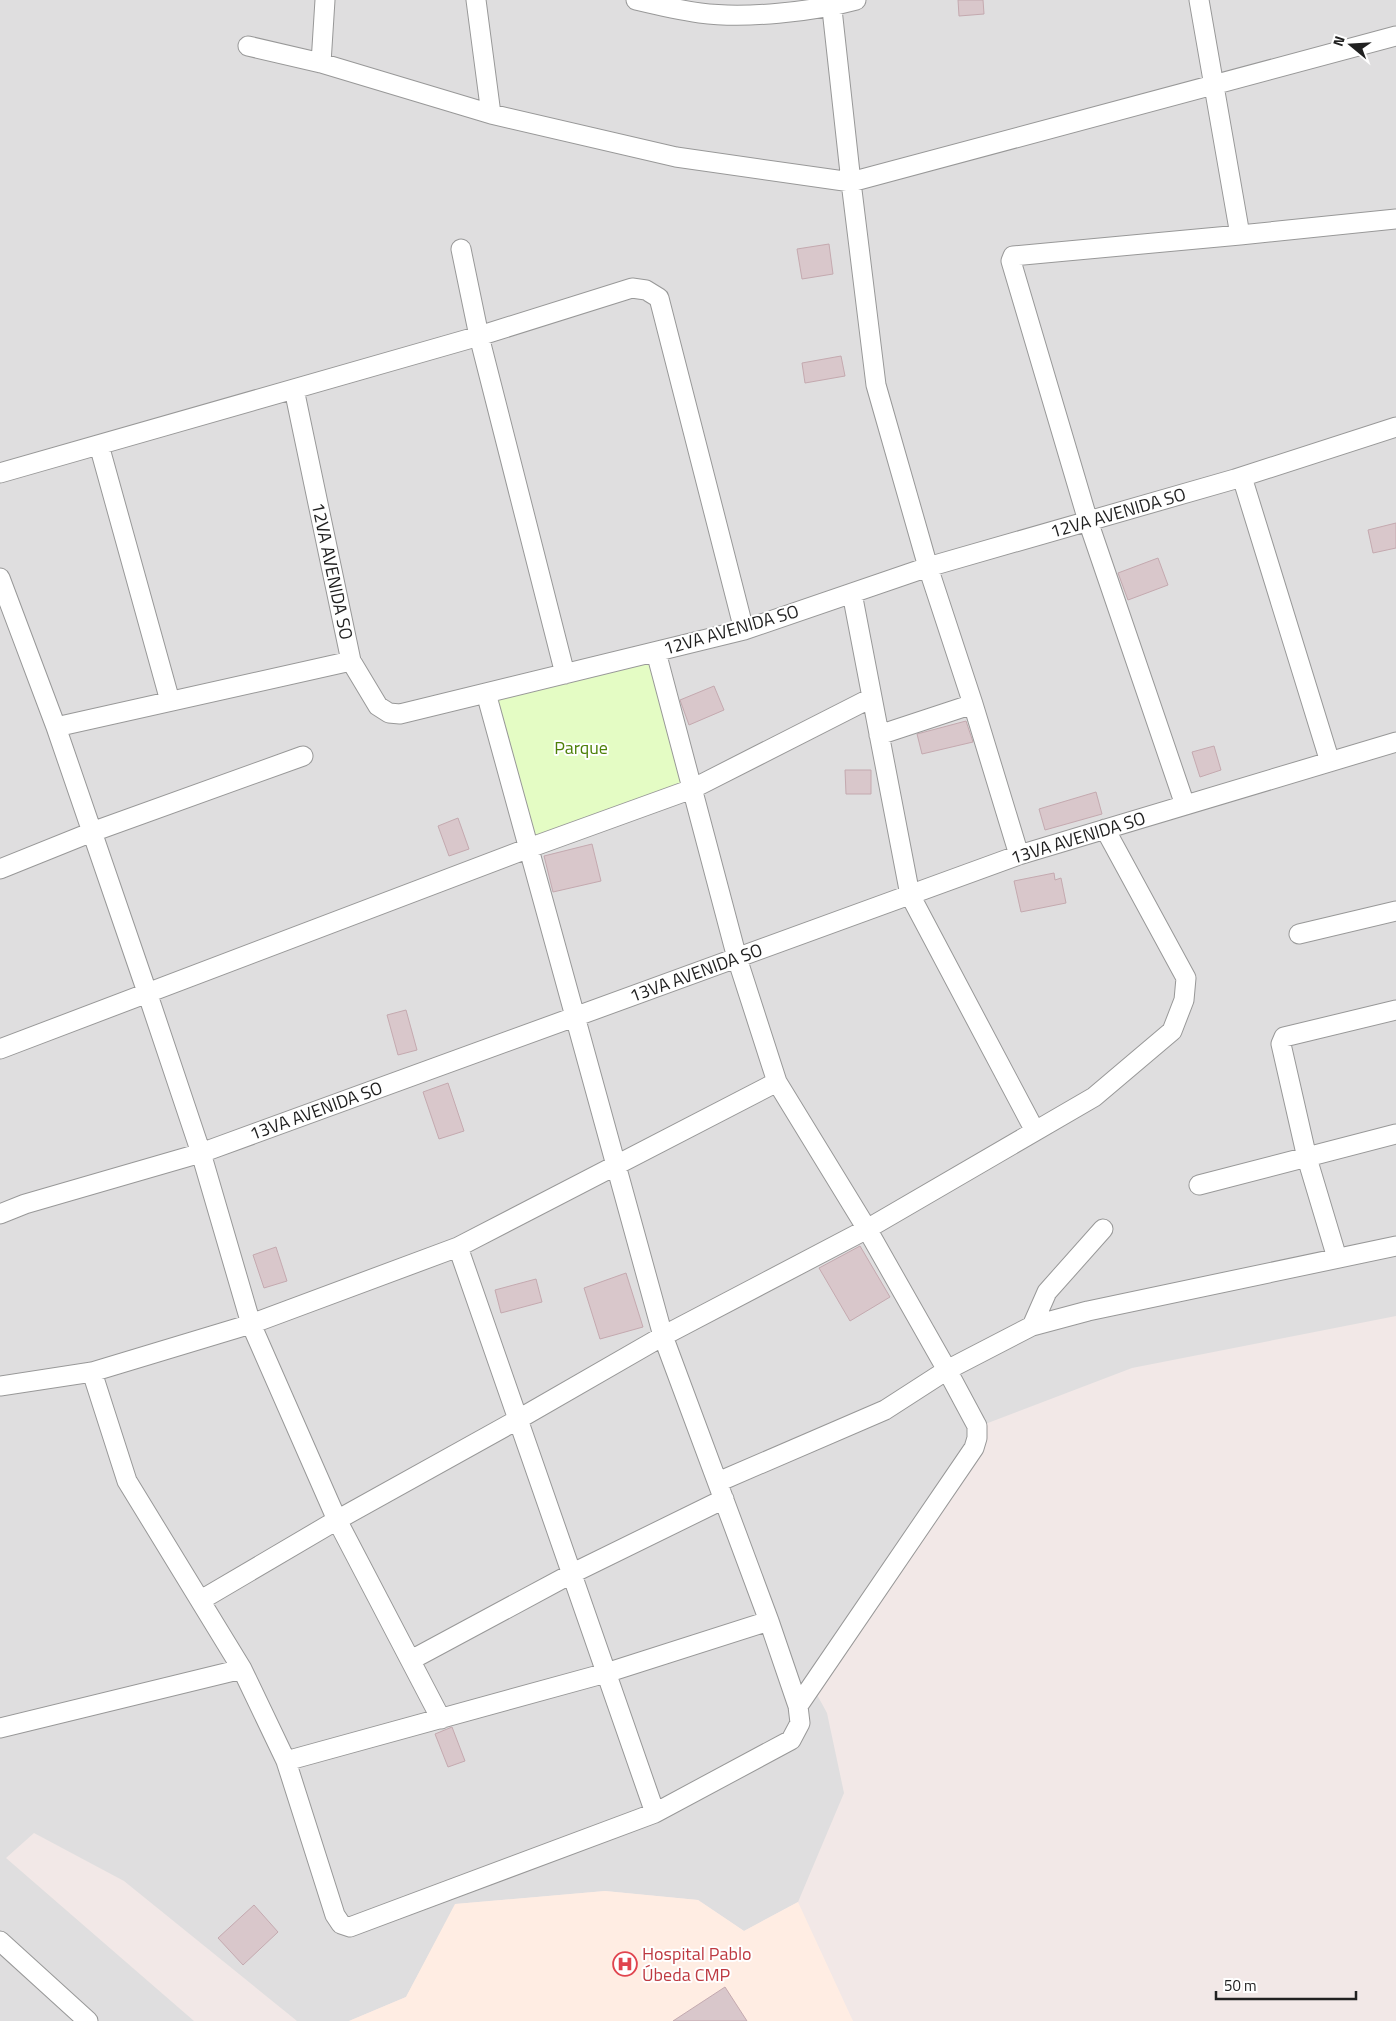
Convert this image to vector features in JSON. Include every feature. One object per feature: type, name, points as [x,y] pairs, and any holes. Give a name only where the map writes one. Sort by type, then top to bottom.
[{"type":"street","points":[[321,63],[325,0]]},
{"type":"street","points":[[476,0],[491,114]]},
{"type":"street","points":[[636,0],[701,13],[740,15],[856,0]]},
{"type":"street","points":[[1199,0],[1240,235]]},
{"type":"street","points":[[832,3],[851,182],[876,385],[928,567],[973,704],[1019,855]]},
{"type":"street","points":[[248,46],[321,63],[491,114],[676,156],[851,182],[1396,36]]},
{"type":"street","points":[[1185,805],[1088,521],[1011,261],[1012,258],[1013,256],[1396,219]]},
{"type":"street","points":[[461,249],[479,336],[565,674]]},
{"type":"street","points":[[0,473],[479,336],[632,288],[646,290],[659,298],[744,630]]},
{"type":"street","name":"12VA AVENIDA SO","points":[[294,389],[351,661],[378,706],[389,713],[400,714],[744,630],[928,567],[1242,477],[1395,430]]},
{"type":"street","points":[[99,445],[170,702]]},
{"type":"street","points":[[1242,477],[1330,762]]},
{"type":"street","points":[[0,578],[56,727],[147,992],[201,1153],[251,1324],[337,1520],[441,1718]]},
{"type":"street","points":[[852,593],[910,895],[1035,1131]]},
{"type":"street","points":[[656,652],[737,958],[778,1082],[866,1229],[977,1426],[977,1438],[974,1448],[798,1706]]},
{"type":"street","points":[[56,727],[351,661]]},
{"type":"street","points":[[92,1372],[127,1481],[242,1669],[286,1761],[335,1915],[341,1924],[350,1927],[655,1813],[791,1740],[800,1723],[798,1706],[770,1621],[663,1336],[486,693]]},
{"type":"street","points":[[0,1049],[529,848],[692,789],[872,698]]},
{"type":"street","points":[[879,735],[973,704]]},
{"type":"street","name":"13VA AVENIDA SO","points":[[0,1214],[25,1204],[201,1153],[1019,855],[1396,742]]},
{"type":"street","points":[[0,869],[92,832],[303,756]]},
{"type":"street","points":[[201,1600],[337,1520],[518,1420],[663,1336],[866,1229],[1094,1097],[1172,1031],[1184,1000],[1186,978],[1105,829]]},
{"type":"street","points":[[1299,934],[1396,911]]},
{"type":"street","points":[[1337,1258],[1307,1158],[1281,1040],[1284,1037],[1396,1010]]},
{"type":"street","points":[[0,1386],[92,1372],[251,1324],[458,1247],[778,1082]]},
{"type":"street","points":[[1199,1185],[1396,1134]]},
{"type":"street","points":[[1032,1326],[1047,1292],[1103,1229]]},
{"type":"street","points":[[718,1482],[884,1410],[947,1370],[1032,1326],[1088,1311],[1396,1246]]},
{"type":"street","points":[[458,1247],[655,1813]]},
{"type":"street","points":[[411,1660],[572,1574],[724,1499]]},
{"type":"street","points":[[286,1761],[606,1673],[770,1621]]},
{"type":"street","points":[[0,1728],[242,1669]]},
{"type":"street","points":[[0,1941],[88,2021]]},
{"type":"shaded area","points":[[0,0],[1396,0],[1396,1316],[1132,1368],[980,1426],[809,1680],[827,1713],[844,1793],[798,1902],[744,1931],[698,1900],[605,1891],[456,1904],[406,1997],[349,2021],[297,2021],[124,1881],[34,1833],[6,1858],[194,2021],[0,2021]]},
{"type":"shaded area","name":"Hospital Pablo Úbeda CMP","points":[[605,1891],[698,1900],[744,1931],[798,1902],[853,2021],[349,2021],[406,1997],[455,1904]]},
{"type":"green space","name":"Parque","points":[[656,652],[692,789],[529,848],[486,693]]},
{"type":"building","points":[[958,0],[983,0],[984,14],[959,16]]},
{"type":"building","points":[[829,244],[833,274],[802,279],[797,249]]},
{"type":"building","points":[[841,356],[845,376],[805,383],[802,363]]},
{"type":"building","points":[[1396,523],[1396,548],[1373,553],[1368,530]]},
{"type":"building","points":[[1158,558],[1168,585],[1128,600],[1118,573]]},
{"type":"building","points":[[714,686],[724,710],[689,725],[680,700]]},
{"type":"building","points":[[966,721],[973,742],[922,754],[917,734]]},
{"type":"building","points":[[1214,746],[1221,770],[1200,777],[1192,752]]},
{"type":"building","points":[[845,770],[871,770],[871,794],[846,794]]},
{"type":"building","points":[[1096,792],[1102,814],[1045,830],[1039,809]]},
{"type":"building","points":[[458,818],[469,849],[449,856],[438,826]]},
{"type":"building","points":[[592,844],[601,881],[553,892],[544,856]]},
{"type":"building","points":[[1054,873],[1055,880],[1061,878],[1066,903],[1021,912],[1014,881]]},
{"type":"building","points":[[406,1010],[417,1050],[398,1055],[387,1015]]},
{"type":"building","points":[[448,1083],[464,1131],[439,1139],[423,1092]]},
{"type":"building","points":[[860,1246],[890,1297],[850,1321],[819,1268]]},
{"type":"building","points":[[276,1247],[287,1281],[264,1288],[253,1255]]},
{"type":"building","points":[[626,1273],[643,1327],[600,1339],[584,1288]]},
{"type":"building","points":[[536,1279],[542,1302],[501,1313],[495,1290]]},
{"type":"building","points":[[452,1727],[465,1761],[448,1767],[435,1734]]},
{"type":"building","points":[[254,1905],[278,1932],[243,1965],[218,1938]]},
{"type":"building","points":[[725,1987],[747,2021],[673,2021]]},
{"type":"place","name":"Hospital Pablo Úbeda CMP","points":[[625,1964]]}]
